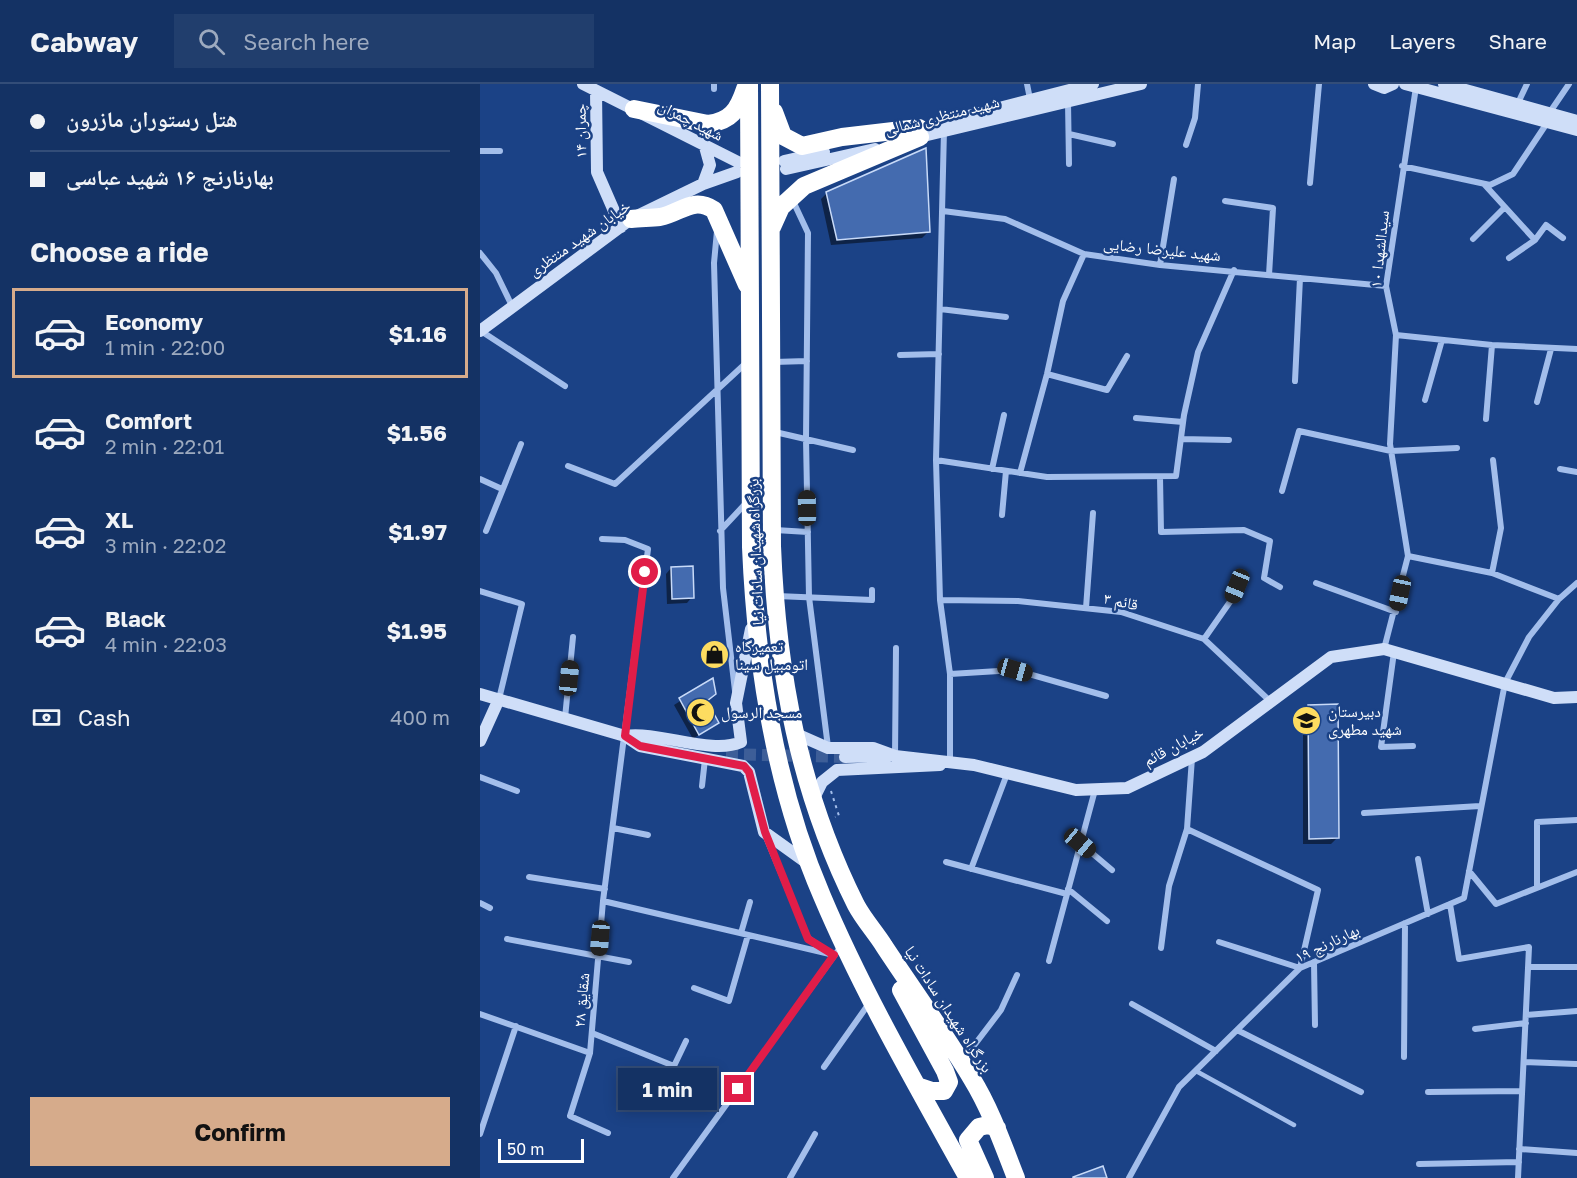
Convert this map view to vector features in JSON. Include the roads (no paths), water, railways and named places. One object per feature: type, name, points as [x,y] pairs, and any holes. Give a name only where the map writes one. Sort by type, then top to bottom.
[{"type":"highway","points":[[634,109],[708,124],[720,123],[730,118],[740,106],[748,84]]},
{"type":"highway","name":"بزرگراه شهیدان سادات نیا","points":[[748,84],[749,500],[753,613],[771,725],[790,803],[839,949],[872,999],[968,1178]]},
{"type":"highway","points":[[770,92],[783,136],[802,146],[842,137],[920,133]]},
{"type":"highway","name":"بزرگراه شهیدان سادات نیا","points":[[770,92],[771,530],[774,595],[783,681],[794,733],[813,800],[857,907],[972,1079],[997,1128],[1016,1178]]},
{"type":"highway","points":[[770,231],[781,207],[804,186],[920,133]]},
{"type":"highway","points":[[626,223],[662,216],[694,203],[706,205],[714,210],[749,287]]},
{"type":"highway","points":[[878,936],[903,996],[949,1082],[944,1091],[932,1091],[917,1086]]},
{"type":"highway","points":[[985,1178],[968,1140],[979,1127],[988,1125],[997,1128]]},
{"type":"main road","name":"شهید چمران","points":[[582,84],[634,109],[738,167]]},
{"type":"main road","name":"شهید منتظری شمالی","points":[[785,165],[920,133],[1030,99],[1093,84]]},
{"type":"main road","name":"شهید منتظری شمالی","points":[[920,133],[944,130],[1141,84]]},
{"type":"main road","points":[[1374,84],[1384,88],[1393,84]]},
{"type":"main road","points":[[1444,84],[1518,103],[1577,130]]},
{"type":"main road","points":[[1413,85],[1549,117],[1577,121]]},
{"type":"main road","name":"چمران ۱۴","points":[[596,91],[597,172],[626,223]]},
{"type":"main road","points":[[703,184],[710,165],[705,147]]},
{"type":"main road","name":"خیابان شهید منتظری","points":[[480,331],[626,223],[738,167]]},
{"type":"main road","points":[[625,736],[641,734],[706,745],[741,742],[736,702],[747,660],[753,613]]},
{"type":"main road","name":"خیابان قائم","points":[[794,733],[828,748],[873,748],[895,756],[950,762],[1076,790],[1127,788],[1203,752],[1331,657],[1389,650],[1554,698],[1577,697]]},
{"type":"main road","points":[[480,694],[625,736],[640,746],[735,763],[749,772],[765,832],[811,867]]},
{"type":"main road","points":[[480,741],[499,699]]},
{"type":"main road","points":[[705,759],[726,754],[706,745]]},
{"type":"main road","points":[[845,757],[895,756]]},
{"type":"main road","points":[[813,800],[822,782],[837,770],[933,767],[950,762]]},
{"type":"street","points":[[1027,84],[1030,99]]},
{"type":"street","points":[[1186,145],[1195,118],[1198,84]]},
{"type":"street","points":[[1310,183],[1319,84]]},
{"type":"street","points":[[1518,103],[1527,84]]},
{"type":"street","points":[[1402,166],[1490,185],[1512,174],[1569,84]]},
{"type":"street","name":"سیدالشهدا ۱۰","points":[[1408,556],[1391,451],[1396,335],[1386,286],[1413,85]]},
{"type":"street","points":[[1068,102],[1069,164]]},
{"type":"street","points":[[944,130],[936,460],[940,600],[950,674],[950,762]]},
{"type":"street","points":[[1069,134],[1113,144]]},
{"type":"street","points":[[480,151],[500,151]]},
{"type":"street","points":[[1160,265],[1174,179]]},
{"type":"street","points":[[1484,183],[1535,240]]},
{"type":"street","points":[[791,198],[808,233],[806,439],[809,597],[828,748]]},
{"type":"street","points":[[1226,201],[1273,208],[1269,275]]},
{"type":"street","points":[[1473,239],[1505,207]]},
{"type":"street","name":"شهید علیرضا رضایی","points":[[943,211],[1005,219],[1084,254],[1160,265],[1234,270],[1386,286]]},
{"type":"street","points":[[718,222],[714,263],[720,531],[723,588],[736,702]]},
{"type":"street","points":[[1509,258],[1535,240],[1546,225],[1563,238]]},
{"type":"street","points":[[480,253],[496,273],[512,306]]},
{"type":"street","points":[[1020,473],[1047,374],[1063,301],[1084,254]]},
{"type":"street","points":[[936,460],[1047,477],[1176,476],[1183,422],[1198,352],[1234,270]]},
{"type":"street","points":[[1296,381],[1300,278]]},
{"type":"street","points":[[940,309],[1006,317]]},
{"type":"street","points":[[480,331],[565,386]]},
{"type":"street","points":[[1396,335],[1492,345],[1577,350]]},
{"type":"street","points":[[1425,400],[1442,340]]},
{"type":"street","points":[[1486,419],[1492,345]]},
{"type":"street","points":[[1537,402],[1551,349]]},
{"type":"street","points":[[900,355],[939,354]]},
{"type":"street","points":[[1047,374],[1107,390],[1127,356]]},
{"type":"street","points":[[568,466],[615,484],[749,360]]},
{"type":"street","points":[[771,362],[807,361]]},
{"type":"street","points":[[992,469],[1004,415]]},
{"type":"street","points":[[1136,418],[1183,422]]},
{"type":"street","points":[[771,431],[853,450]]},
{"type":"street","points":[[1282,491],[1299,431],[1391,451],[1457,448]]},
{"type":"street","points":[[1181,439],[1229,440]]},
{"type":"street","points":[[486,531],[521,444]]},
{"type":"street","points":[[1491,573],[1501,528],[1492,460]]},
{"type":"street","points":[[1560,469],[1577,472]]},
{"type":"street","points":[[1002,515],[1006,471]]},
{"type":"street","points":[[1160,477],[1161,532],[1244,530],[1270,541],[1264,578],[1280,587]]},
{"type":"street","points":[[480,479],[502,489]]},
{"type":"street","points":[[720,531],[749,500]]},
{"type":"street","points":[[1086,608],[1093,513]]},
{"type":"street","points":[[771,530],[808,532]]},
{"type":"street","name":"شقایق ۲۸","points":[[602,539],[625,540],[648,549],[634,643],[625,736],[603,901],[590,1053],[570,1116],[608,1133]]},
{"type":"street","points":[[1413,746],[1381,747],[1389,650],[1408,556],[1491,573],[1559,598]]},
{"type":"street","points":[[1204,639],[1232,599],[1242,573]]},
{"type":"street","points":[[1316,583],[1396,612]]},
{"type":"street","name":"بهارنارنج ۱۹","points":[[1129,1178],[1179,1087],[1300,968],[1464,898],[1505,683],[1529,637],[1559,598],[1577,583]]},
{"type":"street","points":[[774,595],[872,600],[872,590]]},
{"type":"street","points":[[480,591],[522,604],[499,699]]},
{"type":"street","name":"قائم ۳","points":[[940,600],[1018,601],[1121,612],[1204,639],[1270,701]]},
{"type":"street","points":[[565,718],[573,637]]},
{"type":"street","points":[[895,756],[896,648]]},
{"type":"street","points":[[950,674],[1015,670],[1106,696]]},
{"type":"street","points":[[1161,948],[1169,886],[1187,829],[1192,757]]},
{"type":"street","points":[[702,786],[705,759]]},
{"type":"street","points":[[971,869],[1007,773]]},
{"type":"street","points":[[480,777],[518,791]]},
{"type":"street","points":[[1049,962],[1095,789]]},
{"type":"street","points":[[1364,813],[1480,806]]},
{"type":"street","points":[[1537,887],[1537,822],[1577,820]]},
{"type":"street","points":[[613,828],[648,836]]},
{"type":"street","points":[[1187,829],[1318,890],[1300,968],[1219,942]]},
{"type":"street","points":[[765,832],[808,939],[839,949]]},
{"type":"street","points":[[1080,843],[1112,870]]},
{"type":"street","points":[[1418,859],[1428,914]]},
{"type":"street","points":[[946,862],[1068,891],[1107,921]]},
{"type":"street","points":[[1469,871],[1496,904],[1577,872]]},
{"type":"street","points":[[529,877],[605,889]]},
{"type":"street","points":[[603,901],[744,934],[839,949]]},
{"type":"street","points":[[694,988],[729,1001],[750,902]]},
{"type":"street","points":[[480,903],[490,908]]},
{"type":"street","points":[[1450,904],[1459,959],[1530,946],[1518,1178]]},
{"type":"street","points":[[1404,1057],[1405,923]]},
{"type":"street","points":[[507,939],[629,962]]},
{"type":"street","points":[[674,1178],[839,949]]},
{"type":"street","points":[[1314,963],[1315,1025]]},
{"type":"street","points":[[1528,967],[1577,967]]},
{"type":"street","points":[[961,1063],[1002,1010],[1017,975]]},
{"type":"street","points":[[825,1067],[872,999]]},
{"type":"street","points":[[1132,1004],[1216,1051]]},
{"type":"street","points":[[1526,1015],[1577,1011]]},
{"type":"street","points":[[480,1014],[590,1053]]},
{"type":"street","points":[[1474,1029],[1526,1023]]},
{"type":"street","points":[[480,1134],[482,1121],[516,1026]]},
{"type":"street","points":[[1237,1030],[1361,1092]]},
{"type":"street","points":[[592,1033],[674,1066],[686,1041]]},
{"type":"street","points":[[1524,1062],[1576,1064]]},
{"type":"street","points":[[1428,1092],[1522,1091]]},
{"type":"street","points":[[790,1178],[815,1134]]},
{"type":"street","points":[[1520,1149],[1577,1153]]},
{"type":"street","points":[[1419,1164],[1519,1162]]},
{"type":"lane","points":[[1196,1071],[1294,1125]]},
{"type":"tunnel","points":[[726,754],[845,757]]},
{"type":"place","name":"تعمیرگاه اتومبیل سینا","points":[[714,655]]},
{"type":"place","name":"مسجد الرسول","points":[[700,712]]},
{"type":"place","name":"دبیرستان شهید مطهری","points":[[1307,720]]}]
